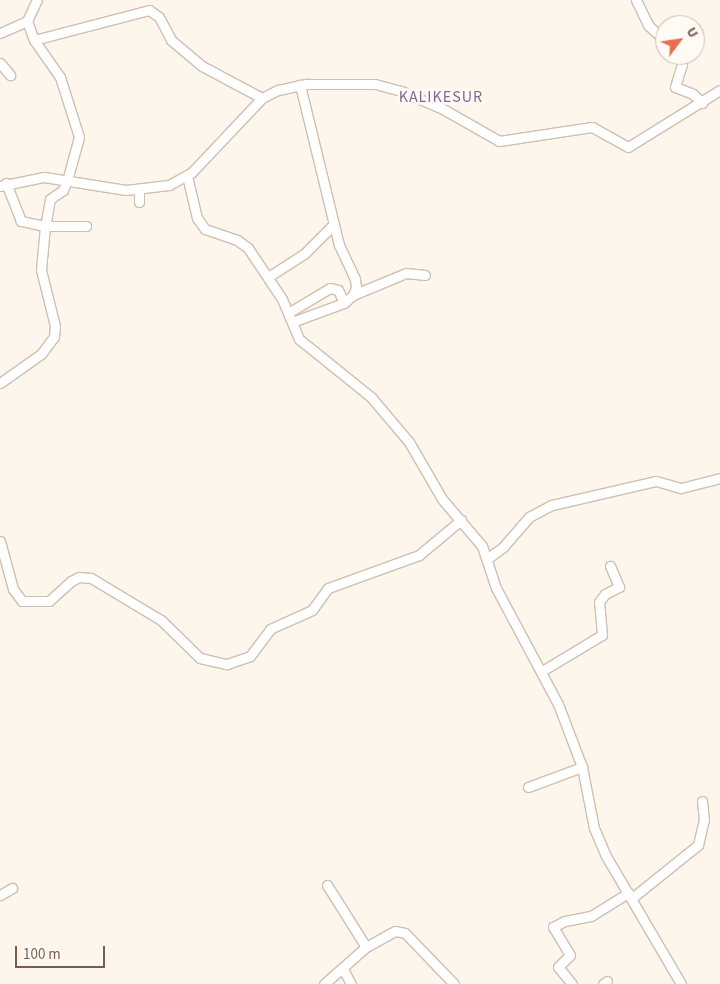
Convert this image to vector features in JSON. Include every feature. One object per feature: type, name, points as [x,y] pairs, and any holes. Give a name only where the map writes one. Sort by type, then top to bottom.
[{"type":"street","points":[[0,33],[26,21],[37,0]]},
{"type":"street","points":[[636,0],[648,25],[655,32]]},
{"type":"street","points":[[34,40],[149,10],[159,17],[171,40],[202,66],[262,98]]},
{"type":"street","points":[[0,383],[41,354],[54,337],[54,320],[41,270],[45,226],[50,200],[63,190],[67,181],[78,130],[60,77],[34,40],[26,21]]},
{"type":"street","points":[[0,63],[10,75]]},
{"type":"street","points":[[682,65],[675,86],[693,94],[702,103]]},
{"type":"street","points":[[86,226],[45,226],[21,221],[3,184],[44,177],[139,191],[159,188],[187,176],[232,133],[262,98],[300,85],[375,84],[401,91],[442,109],[499,141],[592,127],[628,147],[702,103],[720,90]]},
{"type":"street","points":[[300,85],[334,224],[356,279],[353,295]]},
{"type":"street","points":[[187,176],[197,218],[205,229],[237,240],[248,248],[268,276],[303,343],[371,397],[409,442],[442,499],[482,546],[488,558],[496,588],[542,671],[582,767],[594,828],[606,856],[681,984]]},
{"type":"street","points":[[139,191],[139,202]]},
{"type":"street","points":[[268,276],[304,254],[334,224]]},
{"type":"street","points":[[292,322],[344,303],[353,295],[406,273],[425,275]]},
{"type":"street","points":[[288,313],[330,288],[338,290],[344,303]]},
{"type":"street","points":[[488,558],[503,547],[529,517],[552,504],[656,481],[681,488],[720,478]]},
{"type":"street","points":[[0,541],[13,589],[22,601],[48,601],[71,581],[79,577],[91,578],[160,620],[200,658],[227,664],[250,656],[270,629],[312,610],[328,588],[419,555],[461,520]]},
{"type":"street","points":[[542,671],[602,635],[599,602],[605,594],[619,587],[610,566]]},
{"type":"street","points":[[528,786],[582,767]]},
{"type":"street","points":[[572,984],[558,967],[570,955],[553,928],[565,920],[591,916],[630,896],[698,845],[704,820],[702,801]]},
{"type":"street","points":[[327,885],[366,947]]},
{"type":"street","points":[[0,895],[12,888]]},
{"type":"street","points":[[324,984],[366,947],[395,931],[404,932],[454,984]]},
{"type":"street","points":[[343,969],[351,984]]},
{"type":"district","name":"KALIKESUR","points":[[441,97]]}]
